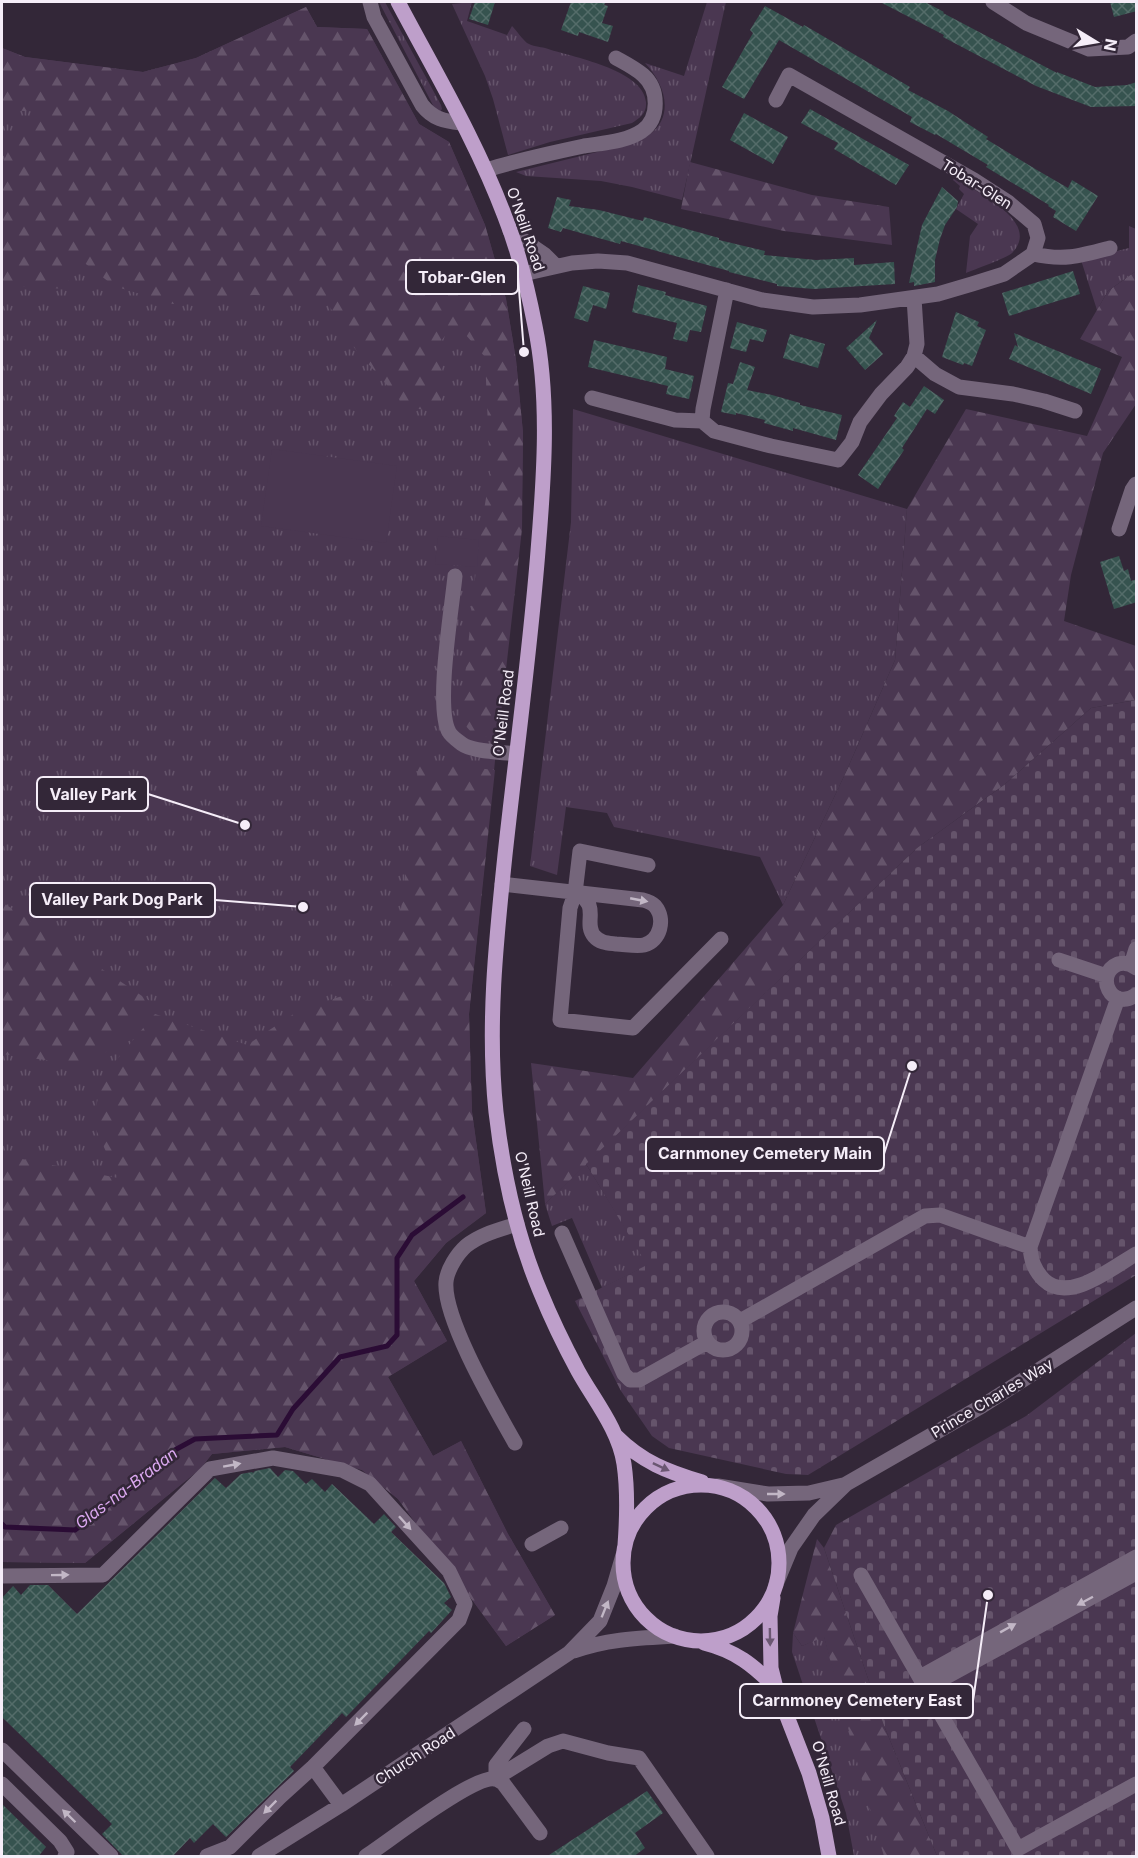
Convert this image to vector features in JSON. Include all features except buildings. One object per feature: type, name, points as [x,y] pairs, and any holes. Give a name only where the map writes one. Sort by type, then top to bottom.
[{"type":"main road","name":"O'Neill Road","points":[[398,2],[486,170],[510,231],[536,330],[544,445],[535,586],[502,884],[493,991],[492,1062],[503,1163],[526,1257],[555,1327],[614,1434],[624,1462],[627,1513],[624,1550]]},
{"type":"main road","name":"O'Neill Road","points":[[614,1434],[644,1460],[674,1474],[717,1486]]},
{"type":"main road","points":[[699,1484],[717,1486],[735,1492],[763,1515],[772,1531],[779,1566],[768,1602],[758,1616],[729,1635],[712,1640],[694,1641],[659,1629],[635,1605],[627,1589],[623,1573],[624,1550],[635,1521],[651,1502],[666,1492],[699,1484]]},
{"type":"main road","name":"O'Neill Road","points":[[775,1585],[770,1616],[771,1668],[776,1688],[809,1773],[822,1818],[829,1857]]},
{"type":"main road","name":"O'Neill Road","points":[[694,1641],[730,1652],[751,1664],[776,1688]]},
{"type":"street","points":[[370,2],[374,17],[428,113],[437,118],[461,123]]},
{"type":"street","points":[[993,2],[1026,23],[1089,49],[1128,47],[1137,41]]},
{"type":"street","points":[[486,170],[627,137],[642,131],[651,120],[656,108],[655,95],[650,83],[643,75],[616,58]]},
{"type":"street","name":"Tobar-Glen","points":[[776,100],[789,75],[974,180],[1008,202],[1034,224],[1038,238],[1033,254]]},
{"type":"street","points":[[510,231],[545,255],[556,266]]},
{"type":"street","points":[[523,274],[572,263],[598,261],[627,263],[762,300],[813,307],[860,305],[938,294],[1004,274],[1033,254],[1052,258],[1075,257],[1110,248]]},
{"type":"street","points":[[702,421],[727,290]]},
{"type":"street","points":[[592,398],[675,420],[702,421],[714,431],[771,447],[838,460],[852,442],[860,422],[914,356],[917,344],[914,298]]},
{"type":"street","points":[[914,356],[935,374],[959,387],[1013,394],[1075,411]]},
{"type":"street","points":[[1119,529],[1132,490],[1137,484]]},
{"type":"street","points":[[455,576],[443,693],[444,717],[449,732],[464,746],[516,754]]},
{"type":"street","points":[[648,865],[580,851],[578,893],[570,908],[560,1020],[633,1028],[721,939]]},
{"type":"street","points":[[502,884],[643,900],[651,903],[659,913],[660,929],[656,936],[643,946],[604,943],[592,935],[589,926],[589,905],[578,893]]},
{"type":"street","points":[[1137,949],[1134,966],[1123,963],[1117,965],[1107,976],[1109,991],[1118,998],[1130,999],[1137,995]]},
{"type":"street","points":[[1059,960],[1107,976]]},
{"type":"street","points":[[1118,998],[1030,1246],[1031,1261],[1047,1282],[1057,1288],[1070,1288],[1089,1282],[1137,1254]]},
{"type":"street","points":[[740,1321],[925,1216],[940,1215],[1030,1246]]},
{"type":"street","points":[[515,1443],[465,1347],[447,1298],[446,1281],[451,1266],[464,1248],[487,1233],[517,1224]]},
{"type":"street","points":[[562,1233],[624,1374],[630,1380],[639,1380],[707,1342]]},
{"type":"street","name":"Prince Charles Way","points":[[775,1585],[791,1548],[813,1515],[846,1484],[991,1400],[1137,1308]]},
{"type":"street","points":[[731,1314],[740,1321],[742,1334],[736,1346],[724,1351],[711,1347],[707,1342],[704,1336],[705,1324],[713,1315],[731,1314]]},
{"type":"street","points":[[2,1576],[103,1575],[210,1469],[273,1458],[342,1470],[370,1484],[449,1571],[465,1604],[459,1620],[313,1767],[230,1846],[207,1857]]},
{"type":"street","name":"Prince Charles Way","points":[[717,1486],[768,1494],[809,1493],[846,1484]]},
{"type":"street","points":[[532,1544],[561,1528]]},
{"type":"street","name":"Church Road","points":[[259,1857],[569,1653],[600,1621],[614,1586],[624,1550]]},
{"type":"street","points":[[923,1682],[1137,1557]]},
{"type":"street","points":[[923,1682],[1137,1573]]},
{"type":"street","points":[[861,1575],[1018,1849],[1137,1784]]},
{"type":"street","name":"Church Road","points":[[569,1653],[617,1640],[675,1636]]},
{"type":"street","points":[[496,1779],[496,1765],[524,1729]]},
{"type":"street","points":[[496,1779],[549,1746],[563,1741],[608,1753],[639,1758],[707,1857]]},
{"type":"street","points":[[2,1749],[111,1857]]},
{"type":"street","points":[[313,1767],[340,1805]]},
{"type":"street","points":[[366,1857],[464,1789],[488,1779],[496,1779],[503,1783],[540,1833]]},
{"type":"street","points":[[2,1784],[60,1841],[67,1852],[65,1857]]},
{"type":"green space","points":[[379,2],[385,2],[441,105],[442,109],[439,113],[436,111]]},
{"type":"green space","points":[[472,2],[467,21],[507,35],[512,26],[529,44],[588,60],[633,81],[642,91],[646,102],[644,112],[632,123],[550,142],[508,155],[485,76],[452,4]]},
{"type":"green space","points":[[707,2],[726,2],[682,200],[601,181],[526,176],[516,172],[624,146],[649,135],[657,127],[665,109],[662,89],[645,63],[684,76]]},
{"type":"green space","points":[[306,7],[317,27],[367,29],[419,124],[449,142],[485,225],[506,299],[516,360],[523,433],[522,498],[469,1014],[472,1112],[486,1213],[446,1243],[414,1281],[447,1341],[388,1377],[433,1456],[461,1441],[508,1534],[555,1615],[506,1646],[398,1499],[362,1470],[285,1447],[212,1454],[200,1469],[85,1563],[2,1562],[2,48],[25,57],[143,72],[196,58]]},
{"type":"green space","points":[[306,7],[317,27],[367,29],[419,124],[449,142],[485,225],[506,299],[516,360],[523,433],[522,529],[498,740],[471,732],[459,718],[479,540],[490,474],[485,357],[465,334],[450,329],[439,344],[443,375],[441,411],[407,408],[351,344],[326,300],[254,295],[173,304],[114,286],[82,261],[66,269],[70,289],[2,286],[2,161],[12,144],[48,112],[2,110],[2,48],[25,57],[143,72],[196,58]]},
{"type":"green space","points":[[690,162],[812,195],[889,207],[892,245],[784,231],[681,209]]},
{"type":"green space","points":[[954,178],[1002,208],[1019,229],[1019,240],[1013,252],[966,273],[970,236],[978,224],[956,209],[964,194],[953,180]]},
{"type":"green space","points":[[1129,226],[1136,229],[1136,271],[1108,291],[1097,310],[1081,260],[1129,248]]},
{"type":"green space","points":[[1136,271],[1136,404],[1103,453],[1071,575],[1064,621],[1136,646],[1136,700],[1091,708],[1004,785],[917,848],[545,1204],[531,1063],[633,1078],[783,905],[846,772],[895,660],[907,509],[966,409],[1087,436],[1122,357],[1080,339],[1108,291]]},
{"type":"green space","points":[[573,409],[907,509],[895,660],[846,772],[783,905],[760,857],[614,827],[607,813],[566,807],[557,875],[530,866],[571,522]]},
{"type":"green space","points":[[272,449],[397,466],[386,543],[261,526]]},
{"type":"green space","points":[[438,536],[479,540],[477,567],[435,564]]},
{"type":"green space","points":[[1136,700],[1136,1275],[808,1475],[786,1474],[669,1448],[652,1436],[621,1391],[575,1301],[647,1265],[586,1164],[917,848],[1004,785],[1091,708]]},
{"type":"green space","points":[[419,762],[495,770],[469,1014],[472,1112],[486,1213],[446,1243],[414,1281],[447,1341],[388,1377],[433,1456],[461,1441],[508,1534],[555,1615],[506,1646],[398,1499],[362,1470],[285,1447],[212,1454],[200,1469],[85,1563],[2,1562],[2,1155],[118,1178],[93,1123],[102,1077],[155,1014],[247,1045],[298,1011],[342,996],[375,1001],[390,998]]},
{"type":"green space","points":[[2,902],[151,1002],[104,1054],[81,1065],[2,1054]]},
{"type":"green space","points":[[586,1164],[648,1265],[602,1288],[572,1218],[552,1226],[545,1204]]},
{"type":"green space","points":[[1136,1333],[1136,1856],[937,1856],[883,1723],[824,1548],[836,1525],[1026,1416]]},
{"type":"green space","points":[[817,1539],[824,1548],[883,1723],[937,1856],[884,1856],[824,1637],[802,1646],[793,1633]]},
{"type":"green space","points":[[793,1633],[802,1646],[824,1636],[885,1856],[854,1856],[846,1813],[792,1652]]},
{"type":"waterway","name":"Glas-na-Bradan","points":[[2,1524],[5,1527],[75,1530],[137,1483],[173,1451],[195,1439],[277,1435],[293,1409],[340,1357],[387,1346],[397,1335],[397,1258],[412,1235],[463,1197]]},
{"type":"place","name":"Tobar-Glen","points":[[524,352]]},
{"type":"place","name":"Valley Park","points":[[245,825]]},
{"type":"place","name":"Valley Park Dog Park","points":[[303,907]]},
{"type":"place","name":"Carnmoney Cemetery Main","points":[[912,1066]]},
{"type":"place","name":"Carnmoney Cemetery East","points":[[988,1595]]}]
